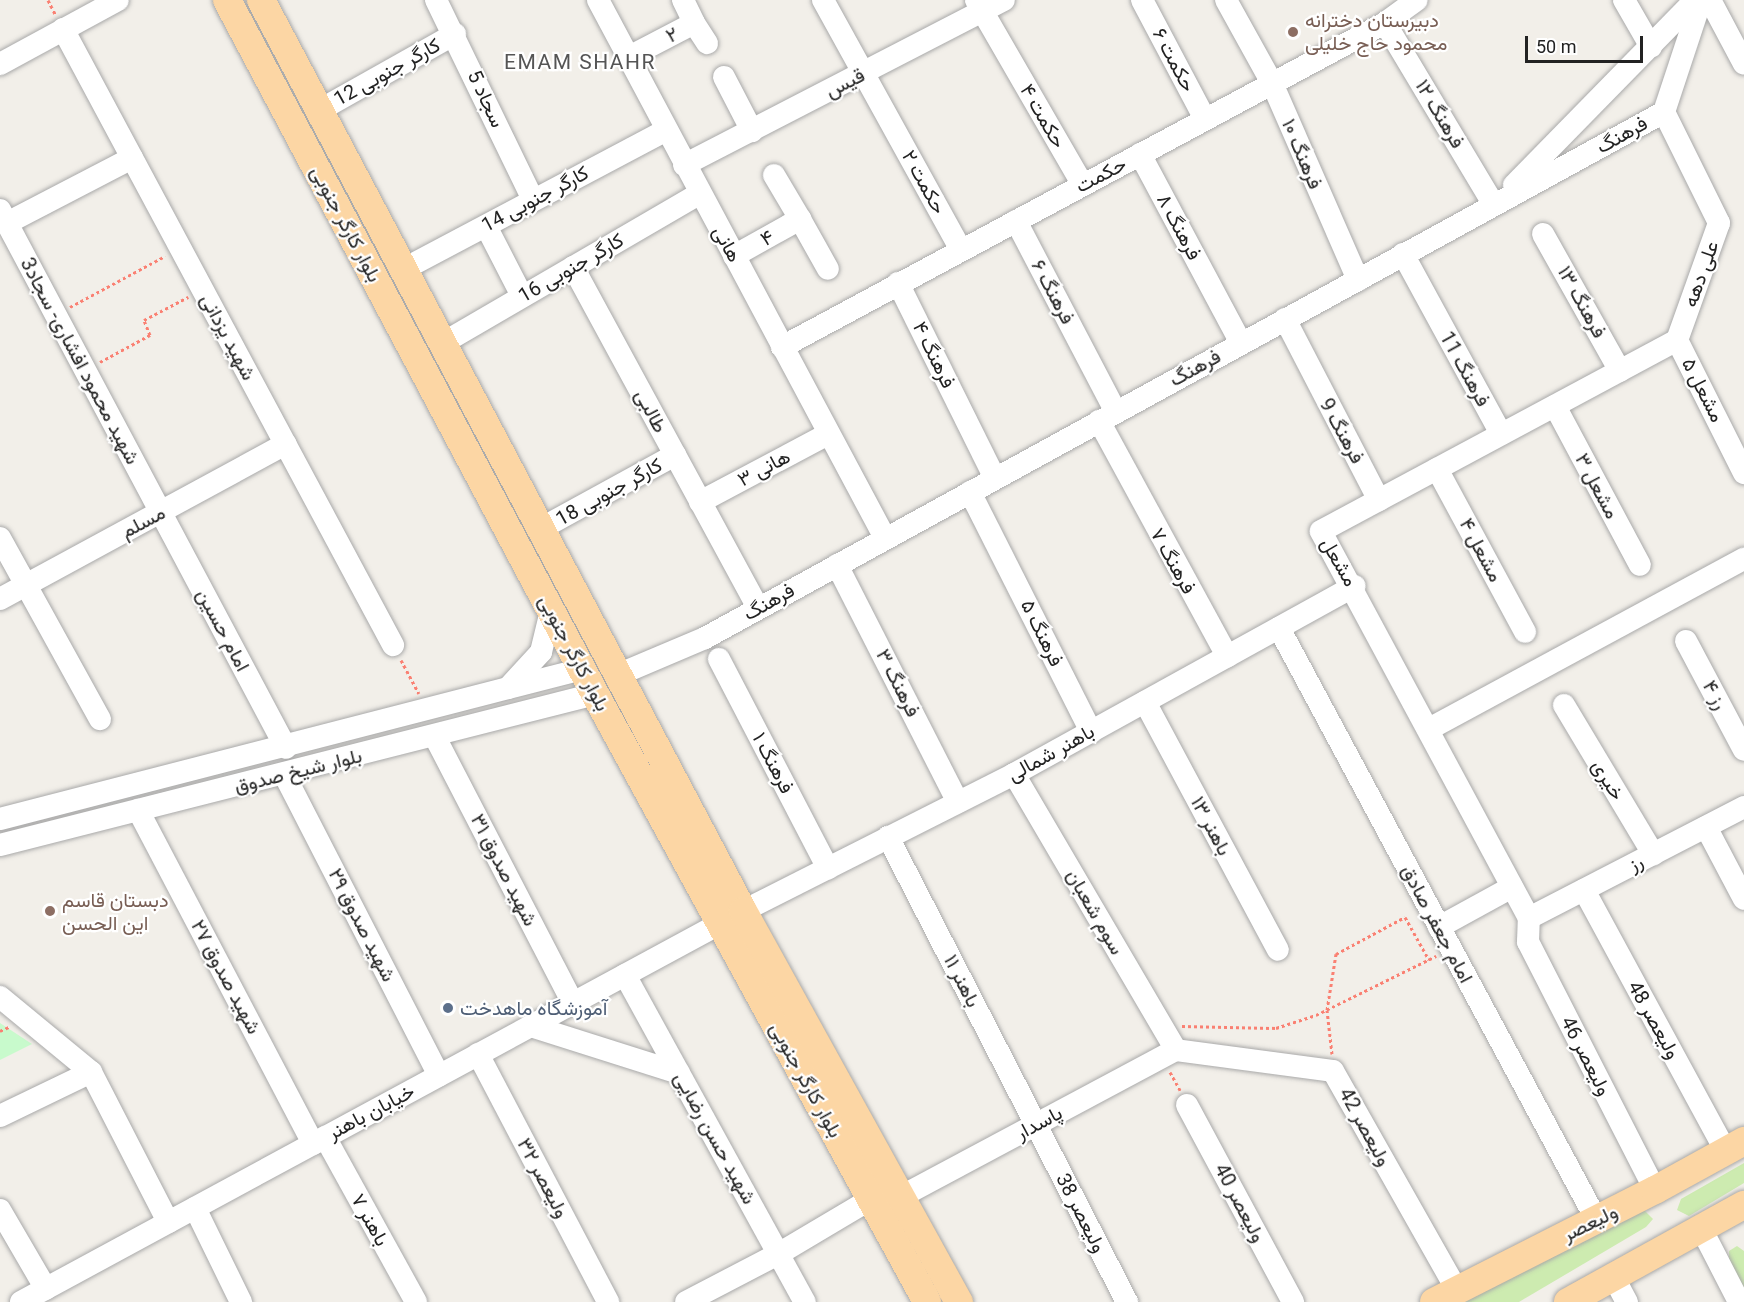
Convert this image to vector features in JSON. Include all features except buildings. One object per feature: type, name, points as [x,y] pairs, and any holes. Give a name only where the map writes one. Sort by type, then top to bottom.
[{"type":"main road","name":"بلوار کارگر جنوبی","points":[[227,0],[595,694],[732,917],[751,952],[871,1199],[927,1302]]},
{"type":"main road","name":"بلوار کارگر جنوبی","points":[[261,0],[620,674],[732,917]]},
{"type":"main road","points":[[582,669],[620,674]]},
{"type":"main road","points":[[595,694],[620,674]]},
{"type":"main road","name":"بلوار کارگر جنوبی","points":[[751,952],[902,1196],[959,1302]]},
{"type":"main road","name":"ولیعصر","points":[[1446,1296],[1655,1191],[1735,1145]]},
{"type":"main road","points":[[1568,1302],[1701,1228],[1742,1212]]},
{"type":"street","points":[[0,64],[118,0]]},
{"type":"street","name":"سجاد 5","points":[[436,0],[455,34],[533,200]]},
{"type":"street","name":"هانی","points":[[598,0],[699,194],[885,538]]},
{"type":"street","points":[[683,0],[694,23]]},
{"type":"street","name":"حکمت ۲","points":[[823,0],[961,250]]},
{"type":"street","name":"قیس","points":[[684,165],[864,74],[979,6],[1004,0]]},
{"type":"street","name":"حکمت ۶","points":[[1142,0],[1205,119]]},
{"type":"street","name":"فرهنگ ۱۰","points":[[1226,0],[1272,83],[1332,225],[1358,279]]},
{"type":"street","name":"حکمت","points":[[782,347],[1385,23],[1417,0]]},
{"type":"street","points":[[1624,0],[1652,47]]},
{"type":"street","points":[[1494,205],[1652,47],[1695,0]]},
{"type":"street","name":"فرهنگ","points":[[620,674],[705,638],[1664,112],[1701,0]]},
{"type":"street","points":[[1710,0],[1744,64]]},
{"type":"street","name":"حکمت ۴","points":[[979,6],[1083,185]]},
{"type":"street","name":"۲","points":[[629,57],[694,23],[707,43]]},
{"type":"street","name":"فرهنگ ۱۲","points":[[1385,23],[1494,205]]},
{"type":"street","name":"شهید یزدانی","points":[[63,29],[393,645]]},
{"type":"street","name":"کارگر جنوبی 12","points":[[320,110],[455,34]]},
{"type":"street","points":[[724,77],[752,130]]},
{"type":"street","name":"علی دهه","points":[[1664,112],[1719,223],[1677,340]]},
{"type":"street","name":"کارگر جنوبی 14","points":[[404,269],[666,130]]},
{"type":"street","name":"فرهنگ ۸","points":[[1140,154],[1241,343]]},
{"type":"street","points":[[4,217],[132,158]]},
{"type":"street","points":[[774,175],[828,268]]},
{"type":"street","name":"کارگر جنوبی 16","points":[[443,343],[699,194]]},
{"type":"street","name":"شهید محمود افشاری- سجاد3","points":[[4,217],[160,512]]},
{"type":"street","name":"۴","points":[[734,256],[800,219]]},
{"type":"street","name":"فرهنگ ۶","points":[[1016,221],[1090,362],[1107,417]]},
{"type":"street","points":[[486,226],[522,296]]},
{"type":"street","name":"فرهنگ ۱۳","points":[[1543,234],[1620,371]]},
{"type":"street","name":"فرهنگ 11","points":[[1403,254],[1502,434]]},
{"type":"street","name":"طالبی","points":[[573,267],[758,608]]},
{"type":"street","name":"فرهنگ ۴","points":[[898,283],[995,478]]},
{"type":"street","name":"فرهنگ 9","points":[[1285,319],[1304,362],[1379,500]]},
{"type":"street","name":"مشعل","points":[[1529,918],[1354,586],[1321,531],[1677,340]]},
{"type":"street","name":"مشعل ۵","points":[[1677,340],[1744,473]]},
{"type":"street","name":"مشعل ۳","points":[[1555,406],[1640,565]]},
{"type":"street","name":"فرهنگ ۷","points":[[1107,417],[1120,466],[1227,656]]},
{"type":"street","name":"هانی ۳","points":[[700,502],[828,434]]},
{"type":"street","name":"مسلم","points":[[0,599],[286,444]]},
{"type":"street","name":"کارگر جنوبی 18","points":[[542,528],[675,455]]},
{"type":"street","name":"مشعل ۴","points":[[1437,469],[1525,632]]},
{"type":"street","name":"فرهنگ ۵","points":[[970,492],[1091,732]]},
{"type":"street","name":"امام حسین","points":[[160,512],[286,748]]},
{"type":"street","points":[[0,538],[100,719]]},
{"type":"street","points":[[1429,729],[1744,559]]},
{"type":"street","name":"فرهنگ ۳","points":[[837,565],[958,802]]},
{"type":"street","name":"باهنر شمالی","points":[[732,917],[1014,774],[1354,586]]},
{"type":"street","points":[[507,689],[541,652],[551,611]]},
{"type":"street","name":"امام جعفر صادق","points":[[1279,628],[1596,1219]]},
{"type":"street","name":"رز ۴","points":[[1686,641],[1744,750]]},
{"type":"street","name":"فرهنگ ۱","points":[[719,659],[828,868]]},
{"type":"street","name":"بلوار شیخ صدوق","points":[[0,819],[286,748],[582,669]]},
{"type":"street","name":"بلوار شیخ صدوق","points":[[0,844],[435,737],[595,694]]},
{"type":"street","name":"باهنر ۱۳","points":[[1144,702],[1278,950]]},
{"type":"street","name":"خیری","points":[[1564,705],[1653,854]]},
{"type":"street","name":"شهید صدوق ۳۱","points":[[435,737],[573,1003]]},
{"type":"street","name":"شهید صدوق ۲۹","points":[[284,774],[439,1076]]},
{"type":"street","name":"سوم شعبان","points":[[1014,774],[1162,1025],[1169,1054]]},
{"type":"street","name":"رز","points":[[1529,918],[1744,807]]},
{"type":"street","name":"شهید صدوق ۲۷","points":[[138,810],[319,1141]]},
{"type":"street","points":[[1706,827],[1744,899]]},
{"type":"street","name":"باهنر ۱۱","points":[[888,837],[1036,1124]]},
{"type":"street","points":[[1439,927],[1512,887]]},
{"type":"street","name":"ولیعصر 48","points":[[1584,890],[1735,1145]]},
{"type":"street","name":"خیابان باهنر","points":[[21,1302],[732,917]]},
{"type":"street","name":"ولیعصر 46","points":[[1529,918],[1528,942],[1655,1191]]},
{"type":"street","name":"شهید حسن رضایی","points":[[625,975],[805,1302]]},
{"type":"street","points":[[0,997],[91,1072],[168,1222]]},
{"type":"street","points":[[531,1026],[679,1073]]},
{"type":"street","name":"ولیعصر ۳۲","points":[[478,1054],[608,1302]]},
{"type":"street","name":"پاسدار","points":[[902,1196],[1169,1054]]},
{"type":"street","name":"ولیعصر 42","points":[[1169,1054],[1333,1071],[1446,1296]]},
{"type":"street","points":[[0,1116],[91,1072]]},
{"type":"street","name":"ولیعصر 40","points":[[1187,1105],[1293,1302]]},
{"type":"street","name":"ولیعصر 38","points":[[1036,1124],[1127,1302]]},
{"type":"street","name":"باهنر ۷","points":[[319,1141],[416,1302]]},
{"type":"street","points":[[686,1302],[780,1253],[871,1199]]},
{"type":"street","points":[[195,1208],[241,1302]]},
{"type":"street","points":[[0,1210],[46,1289]]},
{"type":"street","points":[[1701,1228],[1739,1302]]},
{"type":"street","points":[[1613,1276],[1626,1302]]},
{"type":"path","points":[[55,314],[180,248]]},
{"type":"path","points":[[85,370],[150,335],[144,320],[202,289]]},
{"type":"path","points":[[393,645],[428,711]]},
{"type":"path","points":[[1333,1071],[1327,1010],[1335,954],[1405,917],[1429,960]]},
{"type":"path","points":[[1162,1025],[1276,1028],[1327,1010],[1451,949]]},
{"type":"path","points":[[1169,1054],[1187,1105]]},
{"type":"green space","points":[[0,1023],[32,1044],[0,1060]]},
{"type":"green space","points":[[1744,1163],[1744,1183],[1689,1216],[1677,1210],[1681,1199]]},
{"type":"green space","points":[[1642,1208],[1653,1219],[1646,1227],[1519,1302],[1460,1302]]},
{"type":"green space","points":[[1737,1246],[1744,1251],[1744,1291],[1729,1261],[1729,1251]]},
{"type":"place","name":"دبيرستان دخترانه محمود حاج خلیلی","points":[[1293,32]]},
{"type":"place","name":"دبستان قاسم این الحسن","points":[[50,911]]},
{"type":"place","name":"آموزشگاه ماهدخت","points":[[448,1008]]},
{"type":"district","name":"EMAM SHAHR","points":[[580,62]]}]
